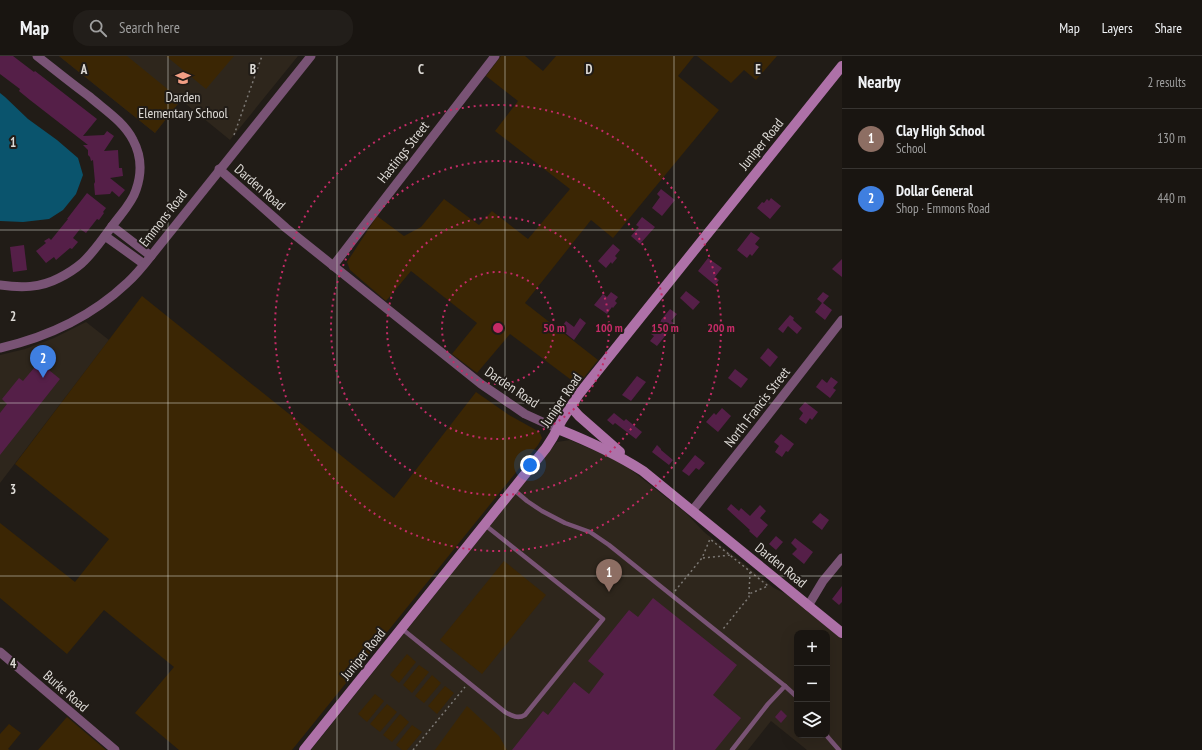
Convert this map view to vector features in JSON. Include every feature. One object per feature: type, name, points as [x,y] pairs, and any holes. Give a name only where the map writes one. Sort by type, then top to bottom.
[{"type":"street","points":[[0,285],[33,287],[48,283],[59,279],[82,263],[105,236],[133,198],[140,170],[137,149],[133,139],[121,124],[112,115],[37,56]]},
{"type":"street","name":"Emmons Road","points":[[0,348],[24,342],[70,324],[109,299],[128,282],[152,256],[219,169],[311,56]]},
{"type":"street","name":"Hastings Street","points":[[333,266],[495,56]]},
{"type":"street","name":"Juniper Road","points":[[304,750],[546,448],[579,394],[841,68]]},
{"type":"street","name":"Darden Road","points":[[219,169],[286,228],[508,403],[525,414],[611,452],[643,471],[842,633]]},
{"type":"street","points":[[112,226],[152,256]]},
{"type":"street","points":[[105,236],[144,264]]},
{"type":"street","name":"North Francis Street","points":[[692,511],[842,320]]},
{"type":"street","points":[[571,407],[590,427],[643,471]]},
{"type":"street","points":[[808,606],[823,581],[842,558]]},
{"type":"street","name":"Burke Road","points":[[0,652],[114,750]]},
{"type":"lane","points":[[513,489],[542,511],[565,523],[590,532],[609,545],[794,694]]},
{"type":"lane","points":[[401,628],[505,712],[516,717],[522,717],[603,619],[484,525]]},
{"type":"lane","points":[[732,750],[768,704],[785,686]]},
{"type":"lane","points":[[829,738],[839,750]]},
{"type":"path","points":[[234,135],[262,56]]},
{"type":"path","points":[[672,595],[702,558],[710,539],[768,586],[749,594]]},
{"type":"path","points":[[702,558],[731,555]]},
{"type":"path","points":[[719,633],[749,597],[750,571]]},
{"type":"path","points":[[412,750],[466,685]]},
{"type":"shaded area","name":"Darden Elementary School","points":[[59,56],[298,56],[230,140],[181,100],[155,133]]},
{"type":"shaded area","points":[[59,56],[127,56],[181,100],[155,133]]},
{"type":"shaded area","points":[[166,56],[234,56],[206,89]]},
{"type":"shaded area","points":[[501,56],[525,56],[543,71],[556,56],[694,56],[678,76],[719,110],[613,238],[591,220],[525,303],[598,360],[578,385],[510,334],[477,373],[452,354],[477,323],[411,271],[386,301],[350,270],[347,262],[377,216],[404,236],[421,227],[444,199],[479,225],[492,211],[528,239],[570,189],[495,131],[518,101],[486,76]]},
{"type":"shaded area","points":[[697,56],[777,56],[756,80],[744,70],[731,83]]},
{"type":"shaded area","points":[[142,296],[394,498],[476,392],[509,415],[536,430],[540,433],[542,438],[538,445],[292,750],[179,750],[135,713],[174,667],[104,610],[67,654],[0,598],[0,523],[75,582],[109,539],[15,464]]},
{"type":"shaded area","points":[[86,322],[109,340],[0,483],[0,355],[25,349],[54,338]]},
{"type":"shaded area","points":[[570,440],[621,462],[686,513],[704,532],[774,588],[788,595],[842,639],[842,750],[807,750],[771,721],[748,750],[311,750],[557,442]]},
{"type":"shaded area","points":[[504,561],[546,595],[482,674],[440,640]]},
{"type":"shaded area","points":[[407,654],[416,662],[399,683],[390,675]]},
{"type":"shaded area","points":[[419,665],[429,672],[412,693],[403,685]]},
{"type":"shaded area","points":[[432,675],[441,683],[424,703],[415,696]]},
{"type":"shaded area","points":[[445,686],[454,693],[437,714],[428,706]]},
{"type":"shaded area","points":[[375,694],[384,701],[367,722],[358,714]]},
{"type":"shaded area","points":[[387,704],[397,712],[380,732],[370,724]]},
{"type":"shaded area","points":[[467,706],[499,736],[507,750],[435,750]]},
{"type":"shaded area","points":[[400,714],[409,722],[392,742],[383,735]]},
{"type":"shaded area","points":[[67,717],[106,750],[38,750]]},
{"type":"shaded area","points":[[9,724],[21,733],[8,749],[10,750],[0,750],[0,734]]},
{"type":"shaded area","points":[[412,725],[422,732],[407,750],[402,750],[396,745]]},
{"type":"water","points":[[0,93],[28,119],[57,140],[78,158],[83,175],[76,194],[63,210],[49,219],[23,222],[0,221]]},
{"type":"building","points":[[0,56],[13,56],[97,119],[83,136],[104,135],[107,131],[114,136],[104,151],[118,150],[119,168],[122,168],[123,176],[110,178],[125,190],[119,197],[112,191],[110,194],[95,195],[93,160],[91,161],[88,155],[88,150],[83,145],[88,145],[30,100],[19,91],[20,89],[0,74]]},
{"type":"building","points":[[661,189],[675,200],[662,216],[652,208],[660,197],[657,194]]},
{"type":"building","points":[[87,193],[106,208],[103,212],[104,213],[86,233],[80,229],[73,238],[78,242],[72,249],[70,248],[56,260],[54,257],[46,263],[36,251],[46,243],[44,241],[49,238],[51,240]]},
{"type":"building","points":[[771,198],[781,206],[770,219],[757,208],[762,202],[764,203],[767,199],[769,201]]},
{"type":"building","points":[[642,217],[655,227],[640,244],[631,236],[639,227],[636,225]]},
{"type":"building","points":[[751,232],[760,238],[755,244],[759,247],[752,256],[750,254],[747,258],[737,250]]},
{"type":"building","points":[[613,244],[620,250],[615,256],[617,258],[606,268],[598,261]]},
{"type":"building","points":[[24,245],[27,270],[13,272],[10,247]]},
{"type":"building","points":[[708,258],[722,268],[715,277],[719,280],[715,285],[698,271]]},
{"type":"building","points":[[842,259],[842,277],[832,269]]},
{"type":"building","points":[[686,291],[700,302],[693,310],[680,298]]},
{"type":"building","points":[[611,292],[618,297],[615,301],[617,303],[607,314],[594,305],[603,294],[607,297]]},
{"type":"building","points":[[823,292],[829,296],[823,303],[832,310],[825,320],[815,312],[822,303],[817,299]]},
{"type":"building","points":[[670,309],[677,314],[671,321],[675,324],[657,346],[650,341],[654,336],[651,334]]},
{"type":"building","points":[[790,315],[802,328],[797,334],[788,326],[783,333],[778,329]]},
{"type":"building","points":[[580,318],[586,323],[574,340],[560,329],[566,321],[574,327]]},
{"type":"building","points":[[768,348],[778,357],[770,367],[760,358]]},
{"type":"building","points":[[39,362],[60,379],[0,455],[0,413],[7,404],[2,399],[19,378],[23,381]]},
{"type":"building","points":[[735,369],[748,379],[741,388],[728,378]]},
{"type":"building","points":[[637,376],[646,382],[631,401],[622,395]]},
{"type":"building","points":[[831,377],[838,382],[833,388],[836,390],[830,398],[816,387],[822,379],[827,383]]},
{"type":"building","points":[[805,402],[818,412],[812,420],[810,418],[806,424],[799,419],[803,413],[799,409]]},
{"type":"building","points":[[722,408],[731,416],[718,432],[706,422],[714,413],[716,415]]},
{"type":"building","points":[[614,413],[624,421],[626,419],[642,432],[636,439],[615,423],[613,425],[607,420]]},
{"type":"building","points":[[781,434],[794,444],[782,457],[775,452],[779,446],[774,442]]},
{"type":"building","points":[[657,445],[673,460],[669,465],[652,452]]},
{"type":"building","points":[[695,455],[705,463],[699,470],[696,468],[689,476],[682,471]]},
{"type":"building","points":[[731,504],[739,511],[741,508],[750,516],[760,505],[766,511],[760,518],[768,525],[757,538],[727,509]]},
{"type":"building","points":[[820,513],[829,520],[822,530],[812,522]]},
{"type":"building","points":[[776,536],[783,542],[776,550],[769,544]]},
{"type":"building","points":[[795,538],[813,552],[804,564],[792,554],[797,549],[791,543]]},
{"type":"building","points":[[842,586],[842,602],[839,605],[832,599]]},
{"type":"building","points":[[653,598],[737,665],[713,695],[741,718],[715,750],[512,750],[543,711],[548,715],[574,682],[589,694],[604,674],[588,661],[629,610],[638,617]]},
{"type":"building","points":[[781,710],[787,716],[781,723],[775,717]]},
{"type":"place","name":"Darden Elementary School","points":[[183,78]]},
{"type":"place","name":"Dollar General","points":[[43,378]]},
{"type":"place","name":"Clay High School","points":[[609,592]]}]
